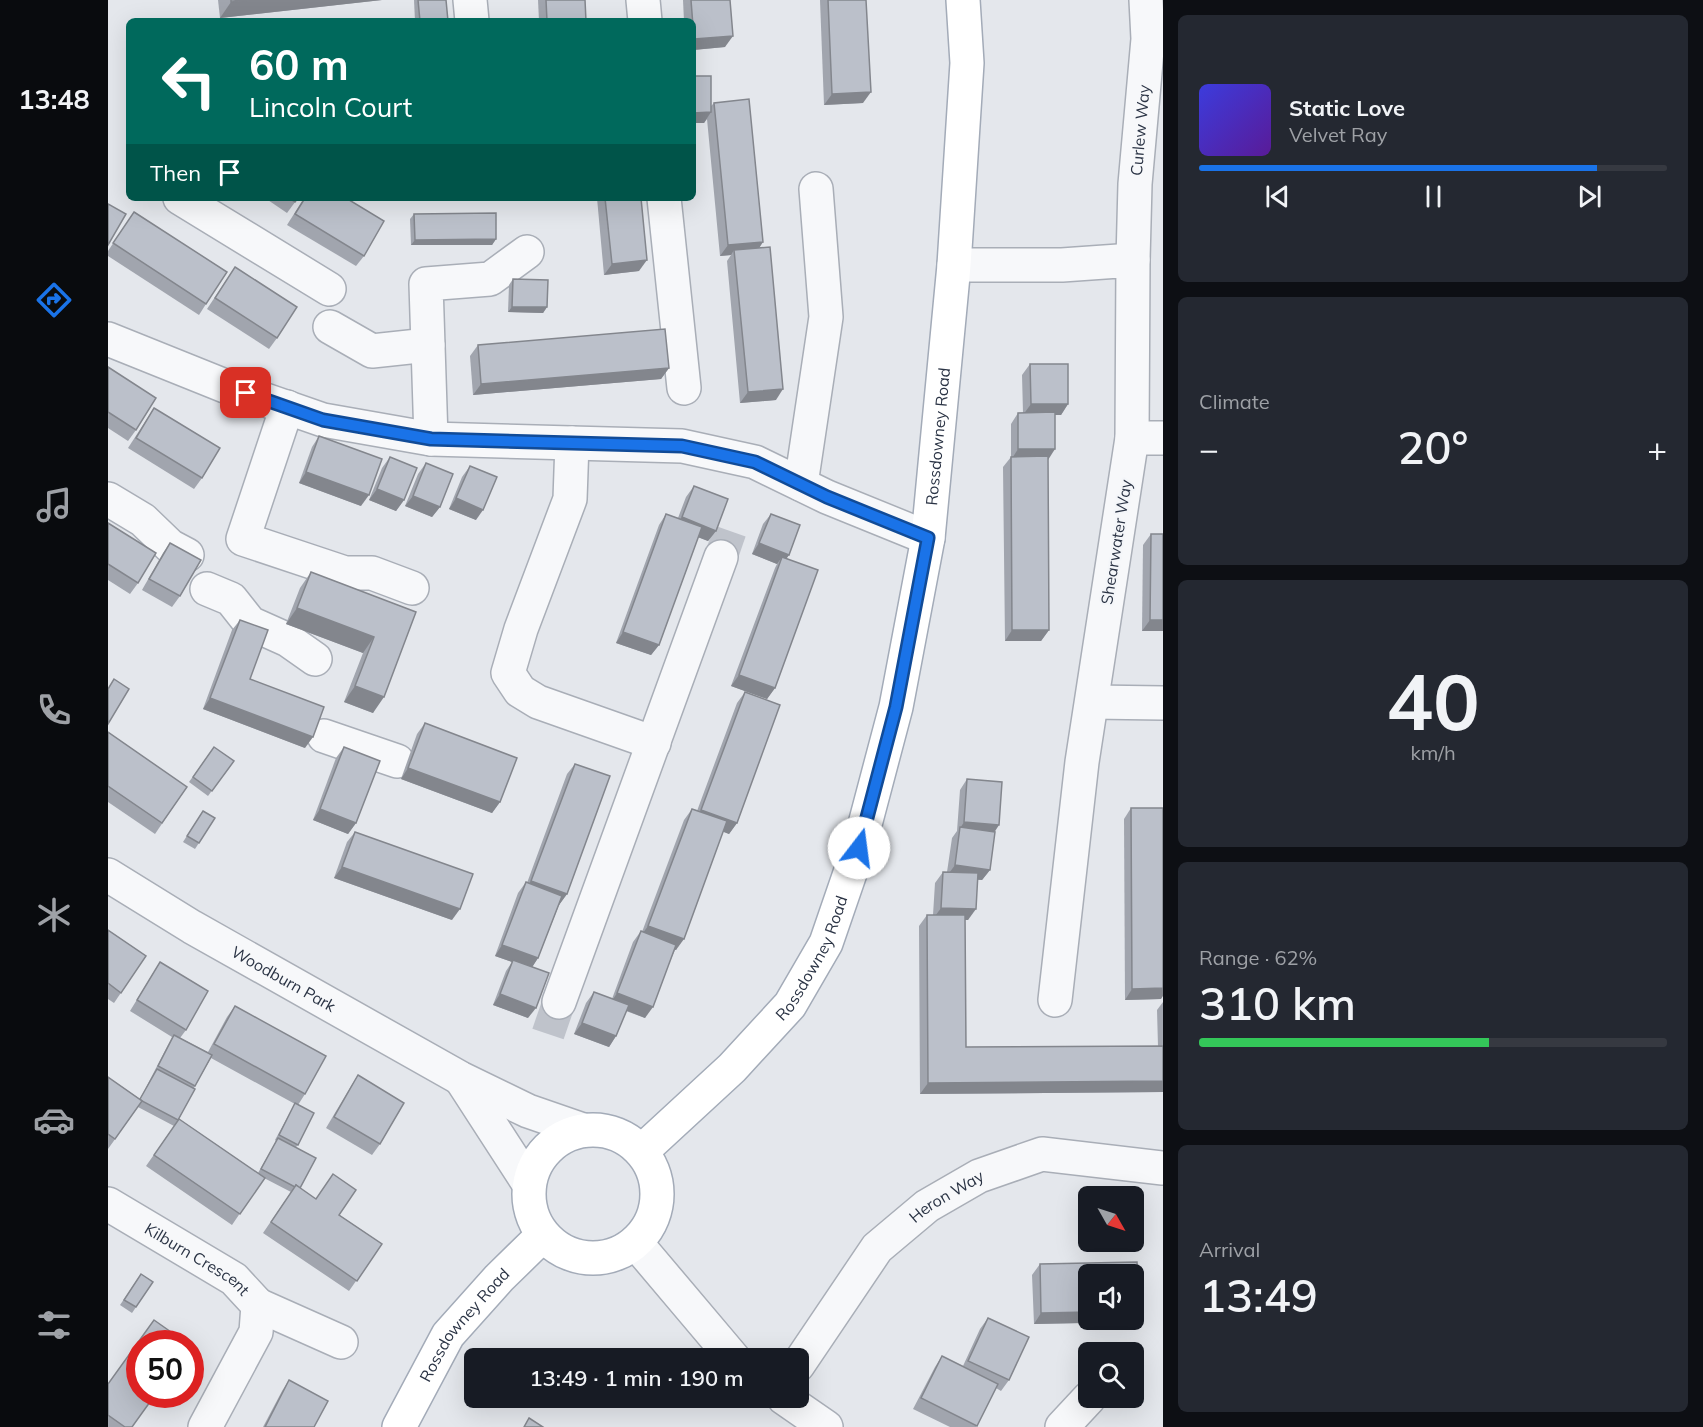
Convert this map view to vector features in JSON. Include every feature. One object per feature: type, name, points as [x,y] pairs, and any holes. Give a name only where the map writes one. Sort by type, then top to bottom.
[{"type":"main road","name":"Rossdowney Road","points":[[642,1151],[732,1068],[790,1005],[826,943],[859,848],[896,707],[928,538],[954,265],[967,63],[963,0]]},
{"type":"main road","points":[[583,1130],[604,1130],[625,1137],[642,1151],[653,1168],[658,1188],[657,1209],[649,1227],[636,1243],[619,1254],[598,1259],[578,1257],[559,1249],[543,1235],[534,1220],[529,1202],[529,1184],[535,1167],[545,1151],[562,1138],[583,1130]]},
{"type":"main road","name":"Rossdowney Road","points":[[399,1427],[448,1335],[499,1278],[543,1235]]},
{"type":"street","points":[[470,0],[472,18]]},
{"type":"street","points":[[643,0],[645,18]]},
{"type":"street","name":"Curlew Way","points":[[1133,260],[1135,184],[1156,38],[1146,0]]},
{"type":"street","points":[[801,483],[826,317],[816,189]]},
{"type":"street","points":[[185,201],[329,289]]},
{"type":"street","points":[[664,201],[684,388]]},
{"type":"street","points":[[431,439],[426,284],[490,279],[528,252]]},
{"type":"street","points":[[954,265],[1062,265],[1133,260]]},
{"type":"street","name":"Shearwater Way","points":[[1055,1000],[1092,702],[1148,438],[1133,260]]},
{"type":"street","points":[[330,327],[372,351],[428,345]]},
{"type":"street","points":[[108,339],[225,386],[323,420],[431,439],[682,446],[755,462],[827,497],[928,538]]},
{"type":"street","points":[[287,407],[243,539],[345,573],[372,573],[412,588]]},
{"type":"street","points":[[572,443],[570,499],[521,629],[508,673],[520,691],[538,702],[654,743]]},
{"type":"street","points":[[108,499],[143,520],[170,546],[187,555]]},
{"type":"street","points":[[559,1002],[721,556]]},
{"type":"street","points":[[207,589],[231,599],[250,623],[288,640],[315,659]]},
{"type":"street","points":[[1092,702],[1163,703]]},
{"type":"street","points":[[324,736],[398,761]]},
{"type":"street","name":"Woodburn Park","points":[[108,875],[192,927],[460,1078],[528,1111],[583,1130]]},
{"type":"street","name":"Woodburn Park","points":[[460,1078],[529,1184]]},
{"type":"street","name":"Heron Way","points":[[809,1349],[877,1248],[927,1206],[979,1176],[1042,1154],[1163,1168]]},
{"type":"street","name":"Kilburn Crescent","points":[[108,1204],[234,1279],[258,1305],[256,1332],[205,1427]]},
{"type":"street","points":[[636,1243],[725,1348]]},
{"type":"street","points":[[258,1305],[341,1342]]},
{"type":"street","points":[[798,1408],[826,1427]]},
{"type":"street","points":[[1062,1427],[1080,1408]]},
{"type":"building","points":[[418,0],[446,0],[448,18],[420,18]]},
{"type":"building","points":[[546,0],[585,0],[586,18],[547,18]]},
{"type":"building","points":[[691,0],[730,0],[733,36],[696,39],[696,18],[692,18]]},
{"type":"building","points":[[828,0],[866,0],[871,92],[832,94]]},
{"type":"building","points":[[696,76],[711,76],[711,112],[696,113]]},
{"type":"building","points":[[749,99],[763,242],[728,245],[714,103]]},
{"type":"building","points":[[303,201],[351,201],[384,221],[364,256],[295,214]]},
{"type":"building","points":[[605,201],[641,201],[647,260],[612,264]]},
{"type":"building","points":[[108,204],[126,214],[108,245]]},
{"type":"building","points":[[134,212],[227,272],[206,304],[113,243]]},
{"type":"building","points":[[496,213],[496,239],[415,240],[414,214]]},
{"type":"building","points":[[770,247],[783,389],[748,392],[734,250]]},
{"type":"building","points":[[235,267],[297,307],[277,338],[215,298]]},
{"type":"building","points":[[513,279],[548,280],[547,307],[512,307]]},
{"type":"building","points":[[665,329],[669,368],[481,384],[478,345]]},
{"type":"building","points":[[1030,364],[1068,364],[1068,404],[1031,404]]},
{"type":"building","points":[[108,367],[156,398],[136,430],[108,412]]},
{"type":"building","points":[[154,408],[220,448],[202,478],[136,438]]},
{"type":"building","points":[[1055,412],[1055,449],[1018,449],[1018,413]]},
{"type":"building","points":[[319,436],[382,459],[369,495],[306,472]]},
{"type":"building","points":[[1048,456],[1049,630],[1012,630],[1011,457]]},
{"type":"building","points":[[390,457],[417,468],[404,500],[377,489]]},
{"type":"building","points":[[426,463],[453,474],[440,507],[413,496]]},
{"type":"building","points":[[470,466],[497,477],[483,510],[456,498]]},
{"type":"building","points":[[694,486],[728,499],[716,531],[682,517]]},
{"type":"building","points":[[666,514],[702,527],[659,645],[623,632]]},
{"type":"building","points":[[771,514],[800,525],[789,555],[759,543]]},
{"type":"building","points":[[108,523],[156,553],[138,583],[108,564]]},
{"type":"building","points":[[1151,534],[1163,534],[1163,620],[1150,620]]},
{"type":"building","points":[[170,543],[201,560],[180,596],[149,579]]},
{"type":"building","points":[[782,557],[818,570],[775,688],[739,675]]},
{"type":"building","points":[[311,572],[416,612],[384,697],[355,686],[374,637],[297,608]]},
{"type":"building","points":[[240,620],[268,630],[250,679],[324,707],[313,737],[210,698]]},
{"type":"building","points":[[114,679],[129,689],[108,724],[108,689]]},
{"type":"building","points":[[745,692],[780,705],[737,823],[701,810]]},
{"type":"building","points":[[425,723],[517,758],[500,802],[408,768]]},
{"type":"building","points":[[108,732],[187,787],[162,823],[108,786]]},
{"type":"building","points":[[214,747],[234,761],[212,791],[193,777]]},
{"type":"building","points":[[344,747],[380,761],[356,823],[320,809]]},
{"type":"building","points":[[575,764],[610,776],[567,894],[531,881]]},
{"type":"building","points":[[967,779],[1002,782],[999,825],[964,822]]},
{"type":"building","points":[[1131,808],[1163,808],[1163,988],[1132,989]]},
{"type":"building","points":[[692,809],[727,821],[684,939],[648,926]]},
{"type":"building","points":[[203,811],[215,818],[199,843],[187,836]]},
{"type":"building","points":[[960,827],[995,832],[990,870],[955,865]]},
{"type":"building","points":[[355,832],[473,874],[460,909],[342,867]]},
{"type":"building","points":[[943,872],[978,873],[976,909],[941,908]]},
{"type":"building","points":[[526,882],[562,896],[538,958],[502,945]]},
{"type":"building","points":[[927,915],[965,915],[966,1047],[1163,1046],[1163,1081],[928,1083]]},
{"type":"building","points":[[108,930],[146,956],[121,993],[108,983]]},
{"type":"building","points":[[641,931],[676,945],[653,1007],[617,993]]},
{"type":"building","points":[[513,960],[549,973],[536,1008],[500,994]]},
{"type":"building","points":[[160,962],[208,991],[186,1030],[137,1000]]},
{"type":"building","points":[[594,992],[629,1005],[616,1036],[582,1023]]},
{"type":"building","points":[[235,1006],[326,1056],[305,1094],[214,1044]]},
{"type":"building","points":[[174,1035],[212,1055],[195,1086],[158,1066]]},
{"type":"building","points":[[157,1069],[195,1089],[178,1120],[140,1099]]},
{"type":"building","points":[[358,1075],[404,1103],[380,1144],[334,1117]]},
{"type":"building","points":[[108,1077],[142,1101],[115,1139],[108,1134]]},
{"type":"building","points":[[295,1103],[314,1113],[298,1145],[279,1135]]},
{"type":"building","points":[[179,1119],[265,1178],[240,1214],[154,1155]]},
{"type":"building","points":[[278,1138],[316,1158],[300,1188],[261,1169]]},
{"type":"building","points":[[333,1174],[356,1190],[339,1215],[382,1244],[357,1281],[271,1222],[296,1185],[316,1199]]},
{"type":"building","points":[[1137,1262],[1137,1264],[1078,1264],[1078,1312],[1041,1313],[1040,1264]]},
{"type":"building","points":[[141,1274],[153,1282],[136,1307],[124,1300]]},
{"type":"building","points":[[988,1318],[1029,1337],[1009,1380],[968,1361]]},
{"type":"building","points":[[154,1320],[168,1330],[147,1330]]},
{"type":"building","points":[[942,1356],[998,1384],[977,1426],[921,1398]]},
{"type":"building","points":[[126,1359],[126,1408],[146,1408],[132,1427],[125,1427],[108,1415],[108,1384]]},
{"type":"building","points":[[289,1380],[328,1401],[314,1427],[265,1427]]},
{"type":"building","points":[[529,1418],[543,1427],[524,1427]]},
{"type":"tunnel","points":[[721,557],[730,531]]},
{"type":"tunnel","points":[[548,1034],[559,1002]]},
{"type":"route","points":[[246,393],[323,420],[431,439],[682,446],[755,462],[827,497],[928,538],[896,707],[859,848]]}]
